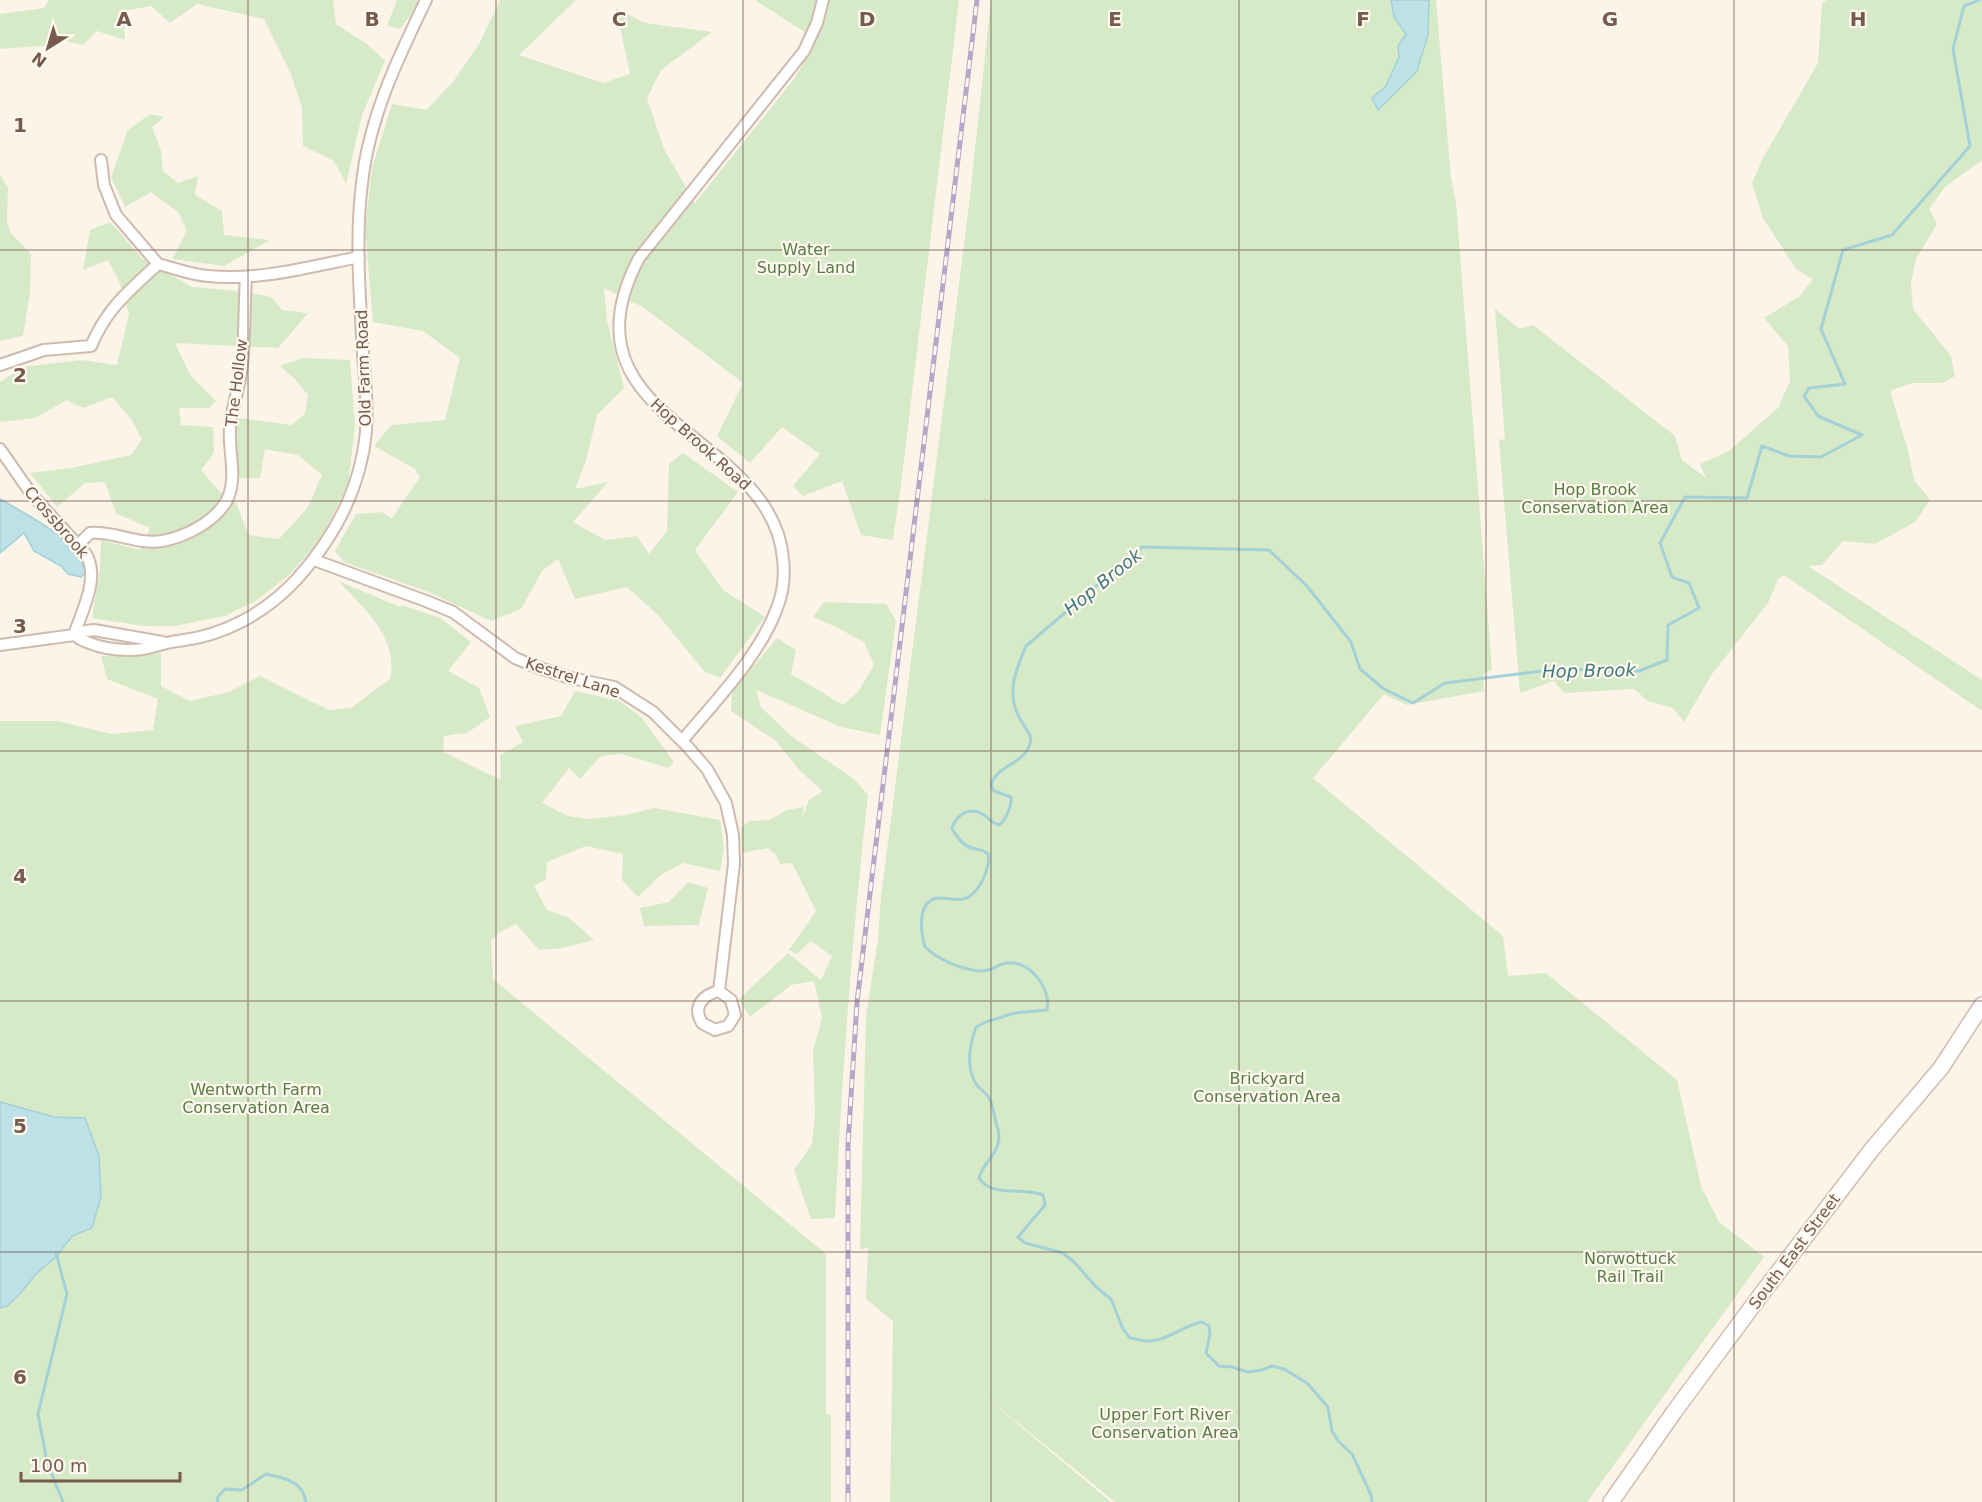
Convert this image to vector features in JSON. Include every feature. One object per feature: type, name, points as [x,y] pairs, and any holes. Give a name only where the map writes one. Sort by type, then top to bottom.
[{"type":"main road","name":"South East Street","points":[[1611,1502],[1674,1412],[1770,1283],[1873,1149],[1941,1068],[1982,1005]]},
{"type":"street","name":"Old Farm Road","points":[[74,635],[96,646],[139,649],[165,642],[195,639],[247,621],[288,588],[314,560],[338,522],[348,502],[361,460],[366,431],[358,218],[366,153],[385,92],[426,0]]},
{"type":"street","name":"Hop Brook Road","points":[[682,741],[753,653],[771,623],[781,594],[783,552],[773,521],[758,496],[738,476],[660,411],[637,383],[628,368],[622,349],[620,311],[623,292],[639,258],[804,51],[817,23],[824,0]]},
{"type":"street","points":[[101,160],[104,185],[116,215],[158,264],[205,276],[246,278],[359,257]]},
{"type":"street","points":[[0,365],[44,350],[91,346],[116,303],[158,264]]},
{"type":"street","name":"The Hollow","points":[[78,545],[86,536],[96,532],[135,541],[164,541],[196,528],[219,511],[227,500],[232,466],[231,414],[242,366],[246,278]]},
{"type":"street","name":"Crossbrook","points":[[0,449],[32,495],[78,545],[91,563],[90,587],[74,635]]},
{"type":"street","name":"Kestrel Lane","points":[[314,560],[453,612],[515,658],[567,677],[614,687],[653,712],[682,741],[707,768],[726,802],[733,835],[734,864],[719,990]]},
{"type":"street","name":"Old Farm Road","points":[[0,645],[94,630],[165,642]]},
{"type":"green space","points":[[49,0],[333,0],[336,24],[367,44],[385,61],[362,115],[346,184],[334,161],[303,146],[302,108],[291,74],[264,19],[197,4],[170,23],[151,6],[123,11],[125,40],[97,31],[83,45],[58,39],[43,46],[0,49],[0,14],[44,8]]},
{"type":"green space","points":[[397,0],[418,0],[413,12],[400,29],[387,26]]},
{"type":"green space","name":"Water Supply Land","points":[[500,0],[576,0],[519,55],[603,83],[630,74],[616,8],[645,23],[712,32],[661,70],[647,98],[664,149],[695,203],[794,79],[817,40],[757,0],[959,0],[893,540],[861,535],[842,481],[803,496],[793,486],[820,454],[782,427],[750,463],[717,436],[743,383],[643,307],[604,288],[607,321],[624,388],[597,415],[586,461],[575,489],[608,482],[573,522],[605,540],[637,536],[649,554],[667,531],[669,464],[683,453],[738,492],[695,550],[723,590],[765,617],[720,678],[704,671],[658,615],[627,587],[575,599],[558,559],[542,571],[521,609],[491,621],[431,593],[344,562],[335,551],[356,514],[382,512],[392,518],[420,477],[415,469],[374,446],[391,425],[445,420],[460,358],[423,331],[373,322],[365,229],[372,168],[392,104],[426,110],[453,82],[479,44]]},
{"type":"green space","name":"Brickyard Conservation Area","points":[[991,0],[1436,0],[1451,178],[1456,202],[1492,670],[1483,674],[1484,691],[1407,705],[1384,694],[1313,778],[1503,936],[1508,976],[1546,973],[1677,1080],[1701,1186],[1719,1222],[1764,1257],[1587,1502],[1115,1502],[969,1383],[1111,1502],[890,1502],[893,1321],[866,1299],[868,1248],[860,1249],[866,1016],[878,939],[881,897],[969,205]]},
{"type":"green space","name":"Hop Brook Conservation Area","points":[[1827,0],[1982,0],[1982,160],[1945,187],[1929,209],[1937,224],[1916,259],[1911,283],[1913,309],[1951,356],[1955,376],[1942,383],[1912,383],[1890,391],[1908,450],[1914,480],[1930,500],[1915,522],[1875,544],[1843,541],[1822,565],[1808,566],[1982,680],[1982,711],[1784,575],[1778,579],[1768,603],[1712,674],[1684,722],[1673,708],[1648,701],[1634,689],[1564,693],[1554,681],[1520,693],[1499,440],[1505,439],[1495,309],[1519,329],[1533,325],[1675,436],[1682,460],[1706,478],[1700,464],[1729,451],[1778,408],[1790,381],[1788,346],[1764,318],[1800,296],[1813,279],[1796,269],[1763,218],[1752,183],[1763,158],[1818,63],[1822,3]]},
{"type":"green space","points":[[150,114],[164,117],[152,127],[161,151],[163,171],[178,183],[198,176],[195,195],[222,211],[224,235],[270,240],[224,266],[172,259],[187,231],[179,213],[151,192],[125,207],[111,177],[128,130]]},
{"type":"green space","points":[[0,174],[8,188],[7,221],[10,232],[31,254],[30,292],[23,336],[0,341]]},
{"type":"green space","points":[[110,222],[143,259],[192,287],[239,291],[271,297],[282,310],[308,313],[278,348],[175,343],[190,375],[216,401],[209,408],[179,408],[181,425],[213,427],[214,453],[201,470],[218,490],[236,503],[249,535],[279,539],[308,507],[322,475],[298,455],[265,449],[260,478],[239,478],[234,433],[239,418],[291,425],[305,414],[308,395],[280,366],[303,358],[350,360],[355,427],[348,485],[320,540],[289,575],[257,600],[225,616],[174,626],[144,626],[92,618],[100,568],[101,540],[140,550],[150,528],[116,513],[105,482],[85,483],[57,507],[30,473],[71,468],[131,455],[142,439],[131,419],[112,397],[83,408],[67,400],[35,418],[0,422],[0,382],[23,367],[82,360],[117,365],[129,314],[120,283],[108,260],[83,270],[90,230]]},
{"type":"green space","name":"Wentworth Farm Conservation Area","points":[[338,581],[400,607],[402,605],[440,618],[471,642],[448,671],[479,688],[490,717],[467,733],[444,736],[443,752],[501,780],[500,755],[523,742],[515,726],[561,716],[575,691],[620,701],[641,717],[674,762],[669,768],[621,754],[601,756],[580,779],[569,768],[542,803],[568,816],[589,819],[626,815],[655,808],[720,820],[724,849],[720,871],[683,863],[662,874],[638,897],[622,880],[623,854],[586,846],[547,862],[546,879],[534,886],[547,910],[568,917],[594,940],[562,948],[539,950],[516,924],[497,934],[491,941],[493,979],[826,1254],[826,1414],[831,1415],[831,1502],[0,1502],[0,721],[57,721],[112,734],[153,730],[158,699],[107,679],[101,656],[161,653],[161,686],[190,701],[229,692],[260,676],[329,710],[351,708],[390,679],[391,664],[389,650],[377,625]]},
{"type":"green space","points":[[824,602],[886,604],[896,621],[880,735],[841,727],[756,690],[761,707],[791,736],[854,779],[868,795],[848,1006],[835,1218],[811,1219],[794,1170],[812,1144],[815,1113],[813,1051],[822,1018],[814,981],[791,985],[750,1017],[739,999],[788,953],[821,980],[832,956],[811,941],[797,954],[789,950],[816,911],[792,863],[780,864],[776,855],[768,848],[742,853],[741,828],[749,821],[769,820],[787,810],[804,807],[801,820],[809,800],[823,791],[800,771],[776,741],[731,711],[732,692],[777,638],[796,650],[791,674],[843,705],[858,692],[874,665],[864,642],[813,617]]},
{"type":"green space","points":[[688,882],[708,888],[699,925],[644,926],[640,908],[669,902]]},
{"type":"water","points":[[1391,0],[1429,0],[1428,35],[1417,71],[1378,110],[1372,98],[1386,86],[1399,57],[1398,46],[1406,34],[1394,17]]},
{"type":"water","points":[[0,499],[64,540],[82,562],[85,574],[81,577],[68,574],[61,566],[34,551],[24,533],[0,553]]},
{"type":"water","points":[[0,1102],[54,1117],[85,1118],[99,1156],[101,1197],[92,1228],[72,1236],[57,1256],[36,1274],[19,1295],[7,1306],[0,1308]]},
{"type":"waterway","name":"Hop Brook","points":[[1372,1502],[1352,1454],[1339,1442],[1332,1431],[1328,1407],[1307,1383],[1284,1369],[1272,1366],[1248,1372],[1219,1366],[1206,1353],[1210,1334],[1209,1326],[1202,1322],[1157,1340],[1145,1341],[1130,1338],[1123,1329],[1111,1299],[1097,1288],[1075,1263],[1063,1253],[1025,1243],[1018,1237],[1045,1205],[1043,1195],[991,1188],[979,1178],[994,1153],[999,1137],[991,1102],[972,1076],[971,1048],[976,1027],[1014,1013],[1047,1010],[1048,1002],[1037,977],[1023,966],[1006,963],[987,970],[972,970],[943,960],[925,947],[922,918],[926,905],[938,898],[959,900],[969,897],[981,883],[988,866],[988,854],[959,840],[952,829],[953,825],[961,815],[969,811],[981,813],[999,825],[1008,812],[1011,797],[994,791],[991,786],[994,778],[1025,754],[1029,747],[1031,738],[1019,717],[1013,699],[1016,672],[1026,646],[1142,547],[1269,550],[1307,586],[1351,642],[1360,669],[1384,689],[1413,703],[1445,683],[1558,669],[1639,671],[1667,660],[1668,625],[1699,608],[1689,583],[1672,577],[1660,543],[1685,497],[1747,498],[1762,446],[1789,456],[1821,457],[1862,435],[1818,416],[1804,396],[1809,388],[1845,384],[1821,329],[1843,250],[1892,235],[1970,146],[1953,49],[1964,6],[1979,0]]},
{"type":"waterway","points":[[56,1253],[67,1294],[38,1414],[47,1462],[63,1502]]},
{"type":"waterway","points":[[218,1502],[217,1498],[225,1489],[242,1490],[266,1474],[286,1479],[297,1485],[306,1502]]},
{"type":"railway","points":[[848,1502],[848,1144],[857,1002],[977,0]]},
{"type":"park label","name":"Norwottuck Rail Trail","points":[[1630,1267]]},
{"type":"park label","name":"Upper Fort River Conservation Area","points":[[1165,1423]]}]
